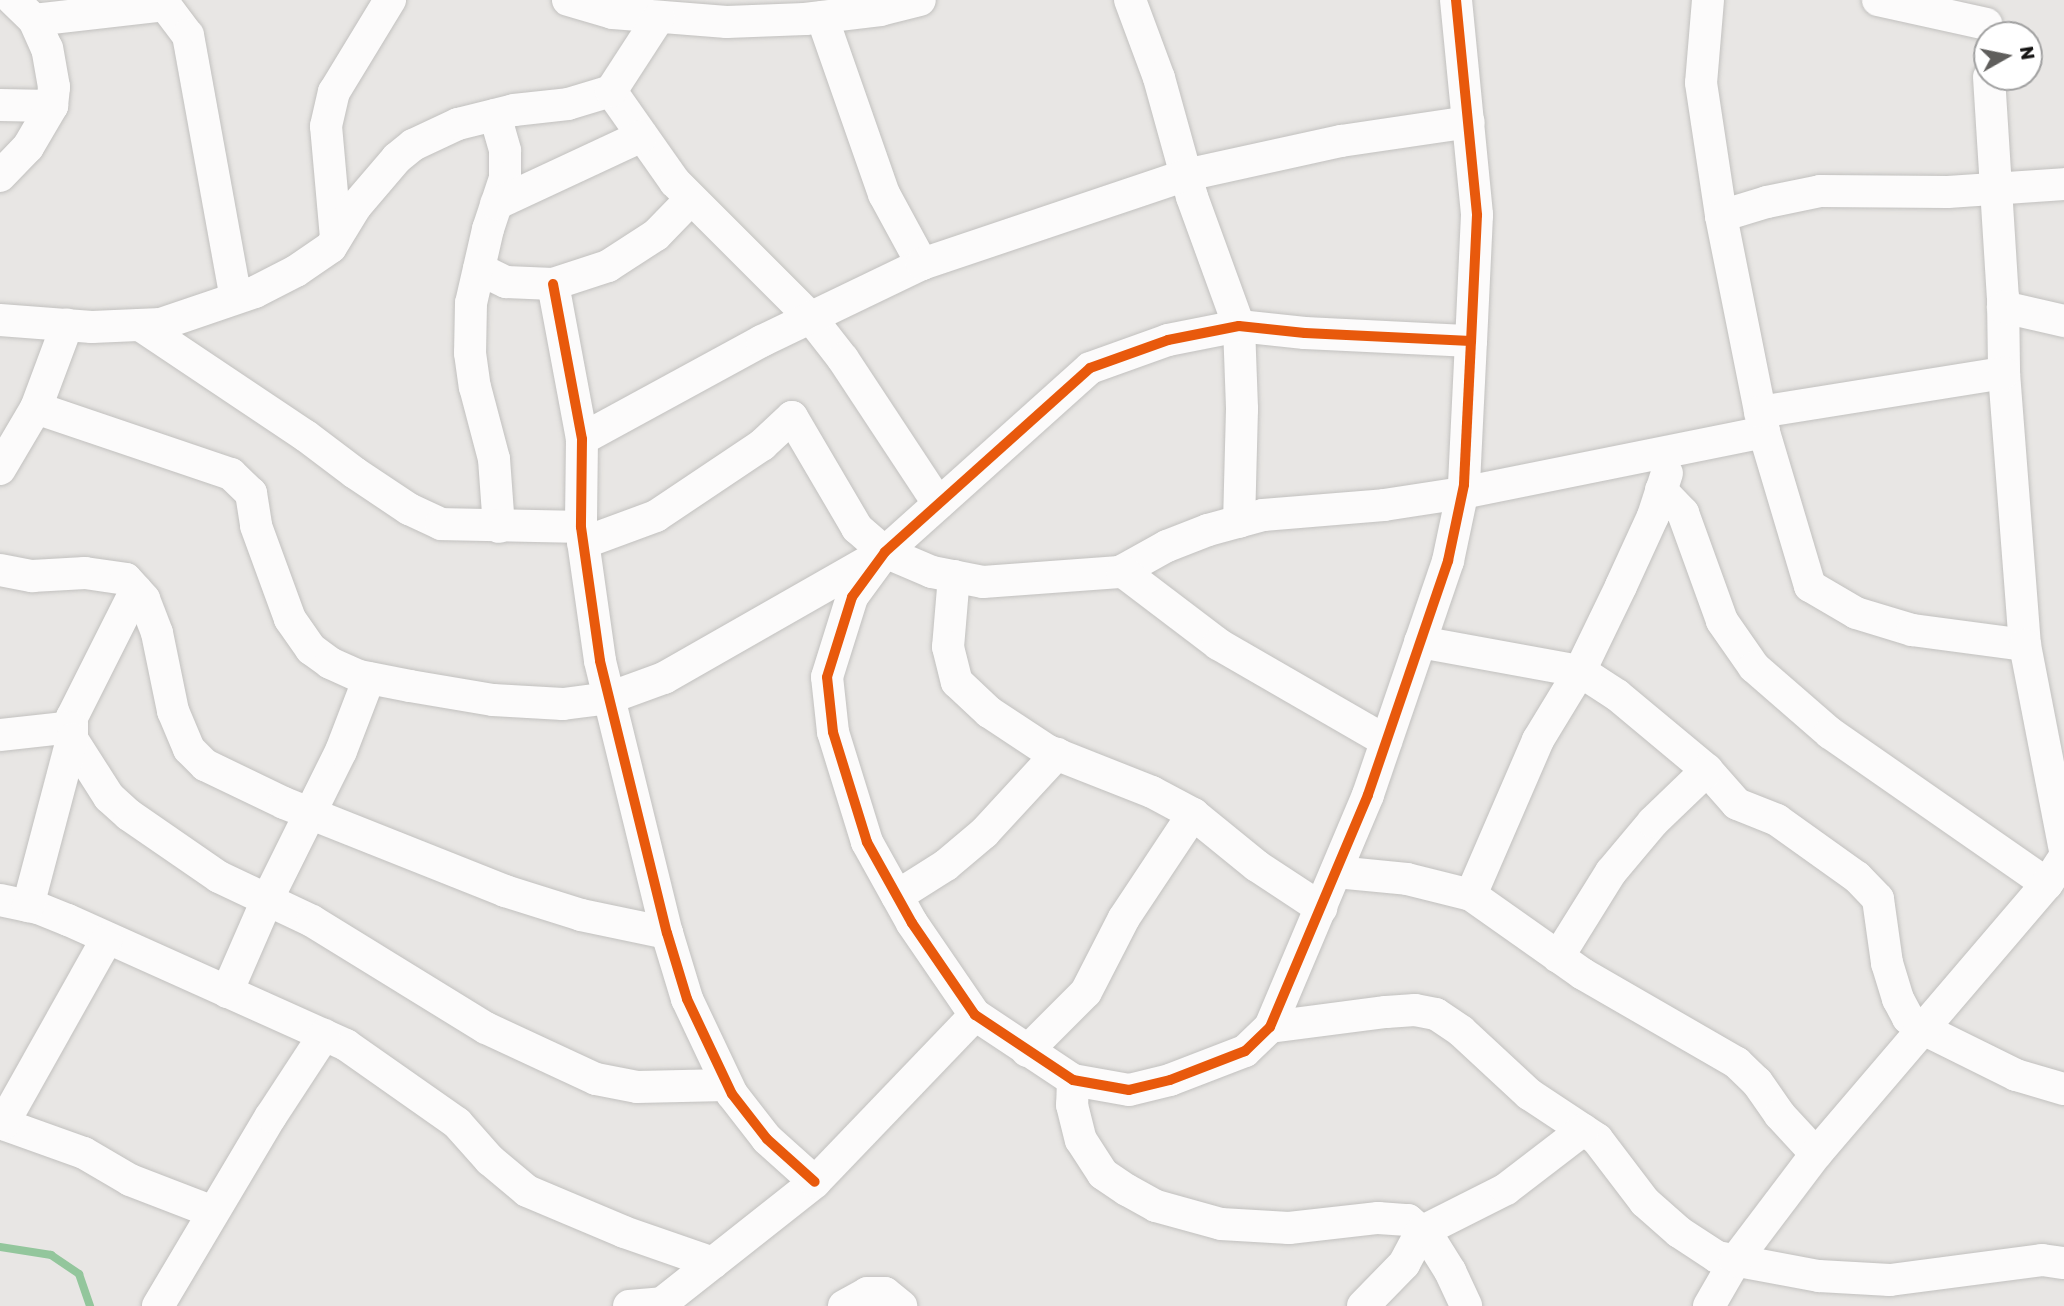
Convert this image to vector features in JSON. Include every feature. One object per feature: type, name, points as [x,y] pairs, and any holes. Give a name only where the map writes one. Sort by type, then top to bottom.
[{"type":"street","points":[[336,238],[326,126],[334,92],[390,0]]},
{"type":"street","points":[[568,0],[613,13],[727,22],[822,18],[907,2]]},
{"type":"street","points":[[1130,0],[1159,78],[1186,175],[1239,326],[1242,409],[1239,522]]},
{"type":"street","points":[[1457,0],[1477,215],[1471,341],[1462,493],[1448,561],[1386,741],[1336,872],[1270,1027],[1245,1051],[1170,1080],[1129,1090],[1073,1080],[975,1015],[897,896],[867,842],[833,732],[827,677],[852,597],[885,552],[1090,368],[1168,340],[1239,326],[1305,333],[1471,341]]},
{"type":"street","points":[[1708,0],[1701,83],[1721,216],[1762,422],[1810,586],[1856,613],[1912,630],[2025,645]]},
{"type":"street","points":[[1878,0],[1986,20]]},
{"type":"street","points":[[0,176],[29,147],[52,106],[54,87],[47,49],[24,10],[165,5],[188,35],[236,298]]},
{"type":"street","points":[[0,320],[67,325],[161,324],[236,298],[296,271],[331,247],[356,206],[397,158],[413,145],[458,124],[495,115],[568,104],[611,91],[659,17]]},
{"type":"street","points":[[822,18],[884,194],[922,264]]},
{"type":"street","points":[[611,91],[691,199],[811,318],[844,359],[937,503]]},
{"type":"street","points":[[1990,91],[2003,307],[2004,373],[2025,645],[2064,846]]},
{"type":"street","points":[[0,105],[52,106]]},
{"type":"street","points":[[495,115],[505,151],[505,178],[471,303],[470,353],[475,387],[494,459],[499,527]]},
{"type":"street","points":[[582,439],[811,318],[922,264],[1186,175],[1341,141],[1469,122]]},
{"type":"street","points":[[496,204],[642,136]]},
{"type":"street","points":[[1721,216],[1766,202],[1820,191],[1948,192],[2064,184]]},
{"type":"street","points":[[479,269],[506,282],[553,284],[608,266],[656,235],[691,199]]},
{"type":"street","points":[[553,284],[582,439],[582,535],[586,578],[608,698],[667,933],[687,999],[727,1084],[767,1139],[815,1182]]},
{"type":"street","points":[[2003,307],[2064,321]]},
{"type":"street","points":[[0,469],[36,408],[67,325]]},
{"type":"street","points":[[140,325],[409,509],[441,524],[582,535],[656,516],[762,445],[792,417],[857,528],[885,552],[932,572],[983,582],[1079,577],[1122,571],[1167,546],[1263,515],[1384,505],[1462,493],[1673,452],[1762,422],[2004,373]]},
{"type":"street","points":[[36,408],[231,474],[251,493],[256,526],[290,619],[311,649],[330,663],[369,678],[493,700],[563,704],[608,698],[664,678],[885,552]]},
{"type":"street","points":[[1471,895],[1538,740],[1580,671],[1642,540],[1673,452]]},
{"type":"street","points":[[1661,490],[1682,513],[1722,621],[1754,667],[1830,733],[2047,884]]},
{"type":"street","points":[[0,570],[32,576],[85,573],[126,579],[144,599],[158,634],[173,711],[189,749],[205,765],[310,813],[505,891],[581,915],[667,933]]},
{"type":"street","points":[[1122,571],[1218,644],[1386,741]]},
{"type":"street","points":[[954,576],[948,647],[957,682],[989,712],[1057,754],[1152,792],[1193,814],[1257,866],[1321,908]]},
{"type":"street","points":[[136,590],[72,717],[72,733],[14,903],[107,939],[346,1045],[457,1123],[490,1160],[527,1191],[624,1232],[713,1263]]},
{"type":"street","points":[[1420,642],[1580,671],[1617,695],[1707,770],[1737,804],[1777,820],[1857,877],[1878,899],[1886,963],[1898,999],[1908,1018],[1923,1029],[2016,1075],[2064,1089]]},
{"type":"street","points":[[227,992],[267,900],[341,751],[369,678]]},
{"type":"street","points":[[0,735],[72,733]]},
{"type":"street","points":[[72,733],[109,797],[129,814],[219,877],[312,921],[486,1028],[596,1079],[637,1087],[727,1084]]},
{"type":"street","points":[[897,896],[946,865],[985,833],[1057,754]]},
{"type":"street","points":[[1558,957],[1611,872],[1653,822],[1707,770]]},
{"type":"street","points":[[1027,1051],[1086,992],[1124,918],[1193,814]]},
{"type":"street","points":[[1709,1306],[1735,1261],[1816,1154],[2047,884],[2064,858]]},
{"type":"street","points":[[1336,872],[1407,878],[1471,895],[1558,957],[1737,1063],[1757,1082],[1780,1115],[1816,1154]]},
{"type":"street","points":[[107,939],[2,1124],[84,1153],[130,1180],[212,1212]]},
{"type":"street","points":[[1270,1027],[1386,1012],[1415,1010],[1436,1014],[1461,1031],[1529,1094],[1597,1139],[1645,1202],[1679,1232],[1717,1257],[1819,1276],[1890,1280],[2042,1260],[2064,1264]]},
{"type":"street","points":[[629,1306],[664,1304],[815,1182],[975,1015]]},
{"type":"street","points":[[158,1306],[212,1212],[324,1035]]},
{"type":"street","points":[[1073,1080],[1072,1105],[1081,1140],[1103,1174],[1156,1206],[1221,1224],[1289,1228],[1378,1218],[1408,1220],[1430,1239],[1451,1271],[1466,1306]]},
{"type":"street","points":[[1363,1306],[1404,1264],[1421,1231],[1506,1189],[1583,1130]]},
{"type":"street","points":[[844,1306],[867,1293],[885,1293],[896,1304]]},
{"type":"waterway","points":[[0,1247],[51,1255],[79,1274],[90,1306]]},
{"type":"cycle path","points":[[1456,0],[1477,215],[1471,341],[1464,485],[1448,561],[1368,795],[1270,1027],[1245,1051],[1170,1080],[1129,1090],[1073,1080],[975,1015],[912,923],[867,842],[833,732],[827,677],[852,597],[885,552],[1090,368],[1168,340],[1239,326],[1305,333],[1471,341]]},
{"type":"cycle path","points":[[553,284],[582,439],[581,527],[600,661],[667,933],[687,999],[732,1094],[767,1139],[815,1182]]}]
